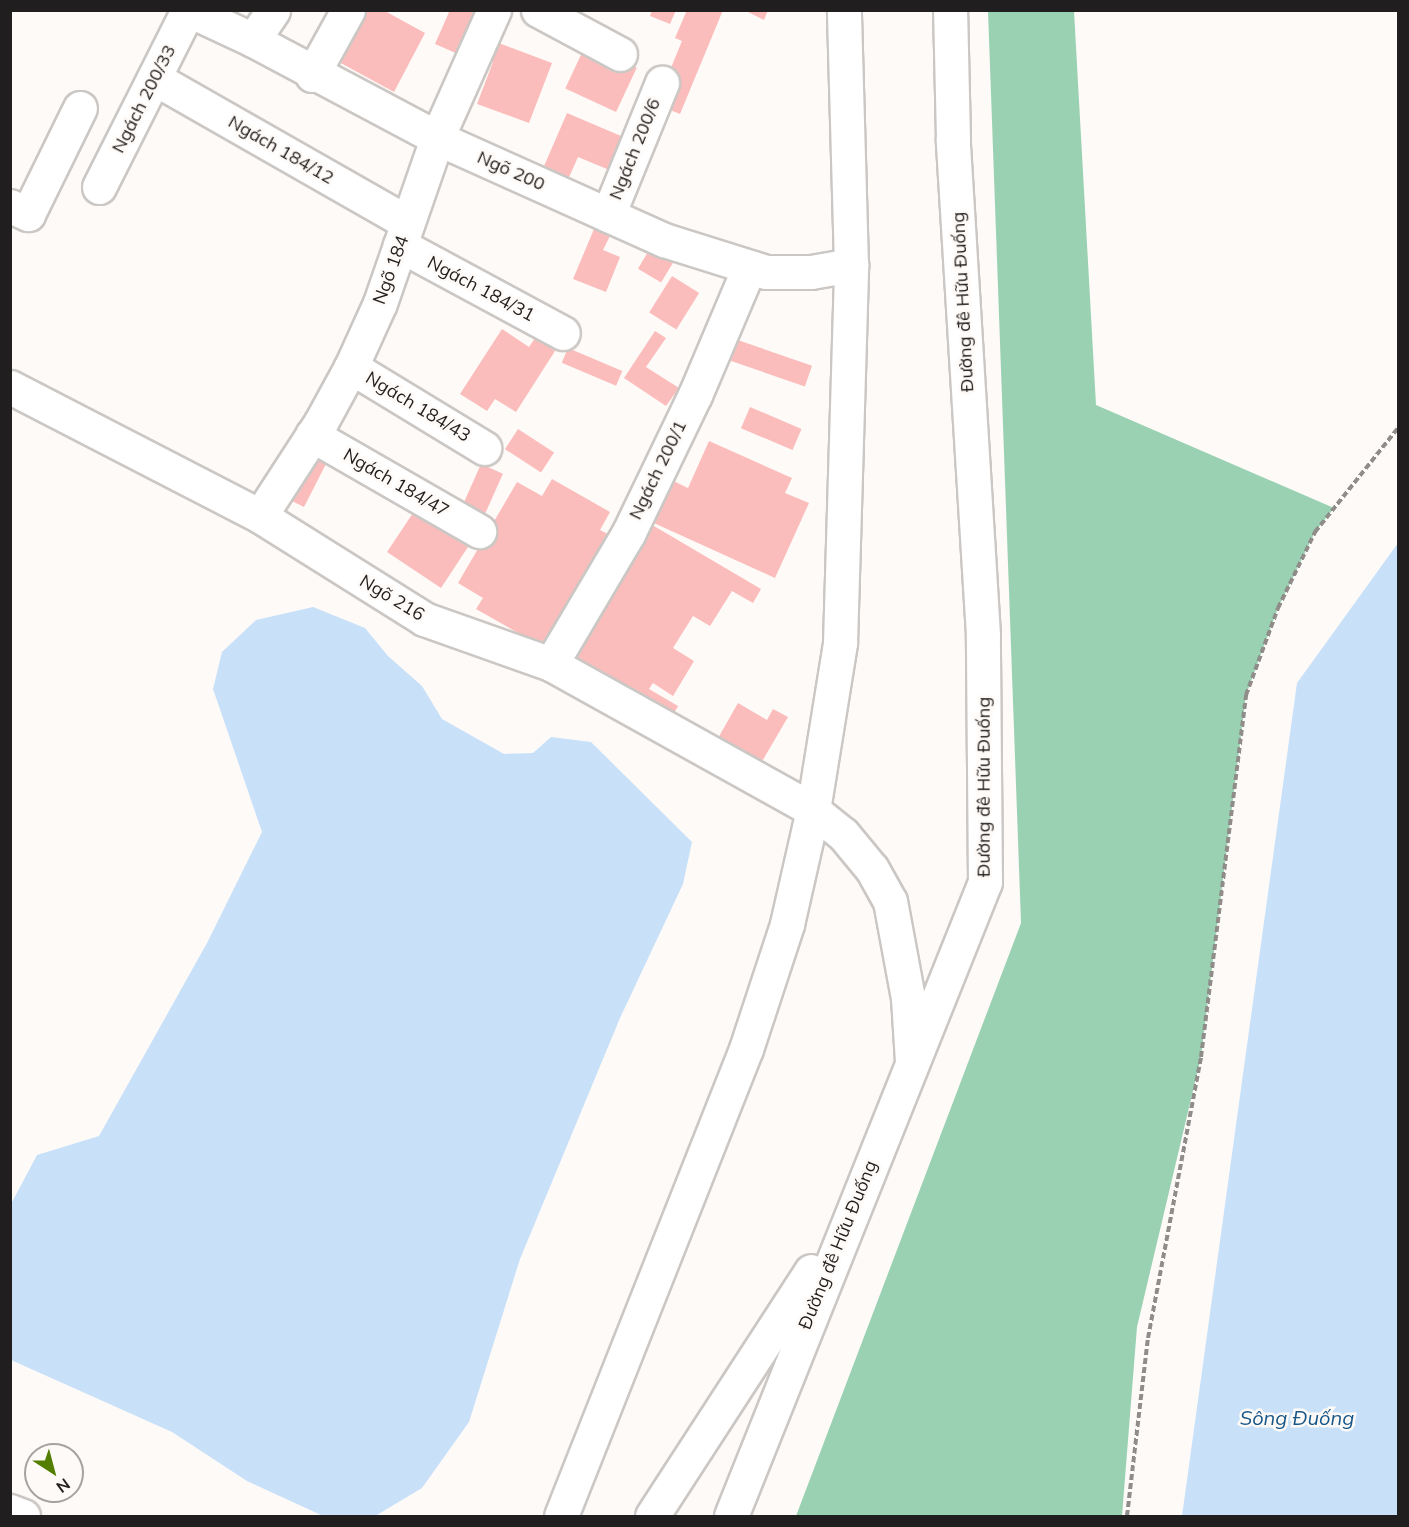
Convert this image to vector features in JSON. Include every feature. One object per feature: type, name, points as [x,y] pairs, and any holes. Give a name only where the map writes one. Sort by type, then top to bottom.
[{"type":"street","name":"Ngõ 200","points":[[188,10],[253,40],[312,75],[437,138],[664,240],[766,272],[811,272],[851,265]]},
{"type":"street","name":"Ngách 200/33","points":[[99,187],[188,10]]},
{"type":"street","points":[[253,40],[273,10]]},
{"type":"street","points":[[312,75],[348,10]]},
{"type":"street","name":"Ngõ 184","points":[[260,516],[312,435],[351,367],[404,234],[437,138],[494,10]]},
{"type":"street","points":[[538,10],[620,54]]},
{"type":"street","points":[[561,1516],[746,1049],[787,924],[813,810],[840,642],[851,265],[844,10]]},
{"type":"street","name":"Đường đê Hữu Đuống","points":[[731,1516],[854,1204],[985,882],[983,636],[954,150],[950,10]]},
{"type":"street","name":"Ngách 184/12","points":[[154,78],[404,234]]},
{"type":"street","name":"Ngách 200/6","points":[[608,215],[662,83]]},
{"type":"street","points":[[10,206],[28,214],[80,108]]},
{"type":"street","name":"Ngách 184/31","points":[[404,234],[563,333]]},
{"type":"street","name":"Ngách 200/1","points":[[551,664],[628,534],[695,395],[749,268]]},
{"type":"street","name":"Ngách 184/43","points":[[351,367],[484,448]]},
{"type":"street","name":"Ngõ 216","points":[[10,387],[260,516],[424,619],[551,664],[813,810],[843,834],[872,868],[890,902],[908,998],[912,1062]]},
{"type":"street","name":"Ngách 184/47","points":[[312,435],[479,531]]},
{"type":"street","points":[[652,1516],[854,1204]]},
{"type":"street","points":[[10,1511],[23,1516]]},
{"type":"path","points":[[1127,1516],[1148,1338],[1202,1057],[1246,695],[1278,608],[1315,532],[1398,428]]},
{"type":"green space","points":[[988,11],[1074,11],[1096,405],[1334,508],[1315,532],[1278,608],[1246,695],[1201,1057],[1137,1327],[1122,1516],[796,1516],[1021,923]]},
{"type":"water","name":"Sông Đuống","points":[[1398,543],[1398,1516],[1182,1516],[1297,683]]},
{"type":"water","points":[[313,607],[365,628],[388,656],[422,686],[442,719],[504,754],[533,753],[551,737],[591,742],[692,842],[683,884],[620,1018],[520,1259],[469,1422],[422,1488],[377,1515],[321,1515],[247,1481],[172,1432],[11,1360],[11,1204],[37,1155],[99,1136],[207,943],[262,832],[213,689],[222,652],[256,620]]},
{"type":"building","points":[[364,10],[383,10],[425,33],[394,92],[337,61]]},
{"type":"building","points":[[450,10],[486,10],[465,57],[435,44]]},
{"type":"building","points":[[652,10],[676,10],[670,24],[650,16]]},
{"type":"building","points":[[687,10],[723,10],[680,114],[656,104],[682,41],[675,38]]},
{"type":"building","points":[[744,10],[768,10],[764,20]]},
{"type":"building","points":[[488,39],[552,63],[529,123],[477,104],[493,62],[480,58]]},
{"type":"building","points":[[586,44],[637,68],[616,112],[565,88]]},
{"type":"building","points":[[567,113],[628,139],[614,172],[578,157],[566,184],[541,173]]},
{"type":"building","points":[[594,229],[610,236],[603,250],[620,257],[606,292],[573,279]]},
{"type":"building","points":[[657,237],[680,251],[661,283],[638,269]]},
{"type":"building","points":[[672,276],[699,293],[676,329],[649,312]]},
{"type":"building","points":[[502,329],[529,347],[535,338],[555,351],[516,412],[495,399],[487,411],[460,394]]},
{"type":"building","points":[[655,331],[666,338],[646,367],[679,388],[666,406],[624,378]]},
{"type":"building","points":[[726,336],[812,366],[805,386],[719,357]]},
{"type":"building","points":[[568,348],[622,371],[616,386],[562,363]]},
{"type":"building","points":[[750,407],[802,429],[793,450],[741,428]]},
{"type":"building","points":[[518,429],[554,452],[541,473],[505,449]]},
{"type":"building","points":[[313,441],[333,451],[304,507],[284,497]]},
{"type":"building","points":[[709,441],[792,478],[785,493],[809,503],[775,578],[645,519],[665,477],[688,488]]},
{"type":"building","points":[[481,464],[503,474],[481,522],[459,512]]},
{"type":"building","points":[[552,479],[610,512],[600,530],[621,541],[555,654],[476,609],[483,598],[458,583],[517,482],[542,496]]},
{"type":"building","points":[[419,504],[450,525],[445,532],[468,547],[441,588],[387,552]]},
{"type":"building","points":[[642,519],[761,589],[753,603],[732,591],[710,626],[693,616],[673,648],[694,661],[673,696],[653,683],[649,689],[678,706],[669,722],[560,657]]},
{"type":"building","points":[[738,703],[767,720],[773,709],[788,717],[760,765],[717,740]]}]
